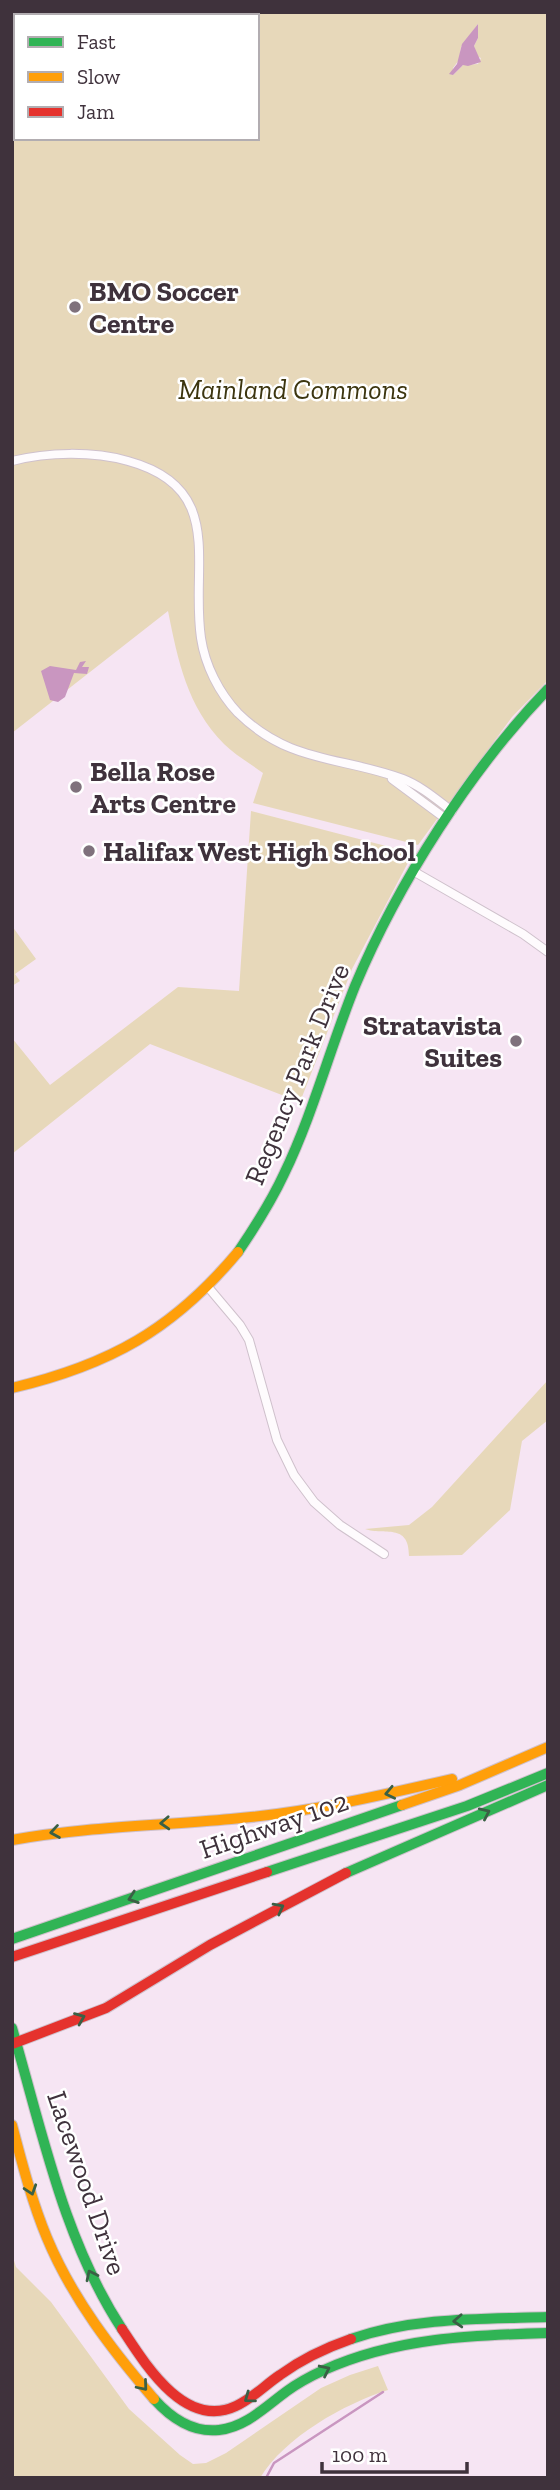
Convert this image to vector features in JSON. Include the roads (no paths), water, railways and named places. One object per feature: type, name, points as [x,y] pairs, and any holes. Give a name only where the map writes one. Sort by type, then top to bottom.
[{"type":"main road","name":"Regency Park Drive","points":[[12,1388],[72,1373],[113,1355],[150,1334],[179,1314],[208,1287],[245,1244],[269,1205],[284,1173],[339,1025],[368,956],[413,871],[489,758],[548,689]]},
{"type":"main road","points":[[12,1840],[61,1831],[232,1819],[344,1804],[444,1782],[548,1745]]},
{"type":"main road","name":"Highway 102","points":[[15,1938],[460,1785],[548,1745]]},
{"type":"main road","name":"Highway 102","points":[[12,1956],[467,1806],[548,1773]]},
{"type":"main road","points":[[14,2043],[106,2008],[210,1945],[337,1877],[548,1784]]},
{"type":"main road","name":"Lacewood Drive","points":[[12,2028],[14,2043],[63,2200],[92,2278],[112,2314],[150,2368],[168,2389],[190,2406],[200,2410],[219,2411],[236,2406],[312,2355],[346,2340],[382,2329],[421,2323],[548,2317]]},
{"type":"main road","name":"Lacewood Drive","points":[[12,2125],[42,2225],[55,2257],[75,2292],[124,2364],[172,2417],[187,2426],[224,2430],[239,2425],[307,2379],[329,2367],[375,2350],[441,2337],[548,2333]]},
{"type":"street","points":[[12,461],[76,454],[114,457],[146,466],[167,478],[184,497],[193,513],[200,552],[201,638],[207,662],[227,699],[260,732],[288,747],[311,756],[372,769],[387,775],[449,815]]},
{"type":"street","points":[[413,871],[523,934],[548,953]]},
{"type":"street","points":[[208,1287],[249,1340],[277,1440],[294,1475],[314,1502],[340,1525],[384,1554]]},
{"type":"waterway","points":[[266,2478],[274,2463],[383,2392]]},
{"type":"place","name":"BMO Soccer Centre","points":[[75,307]]},
{"type":"place","name":"Bella Rose Arts Centre","points":[[76,787]]},
{"type":"place","name":"Halifax West High School","points":[[89,851]]},
{"type":"place","name":"Stratavista Suites","points":[[516,1041]]},
{"type":"park label","name":"Mainland Commons","points":[[293,389]]}]
